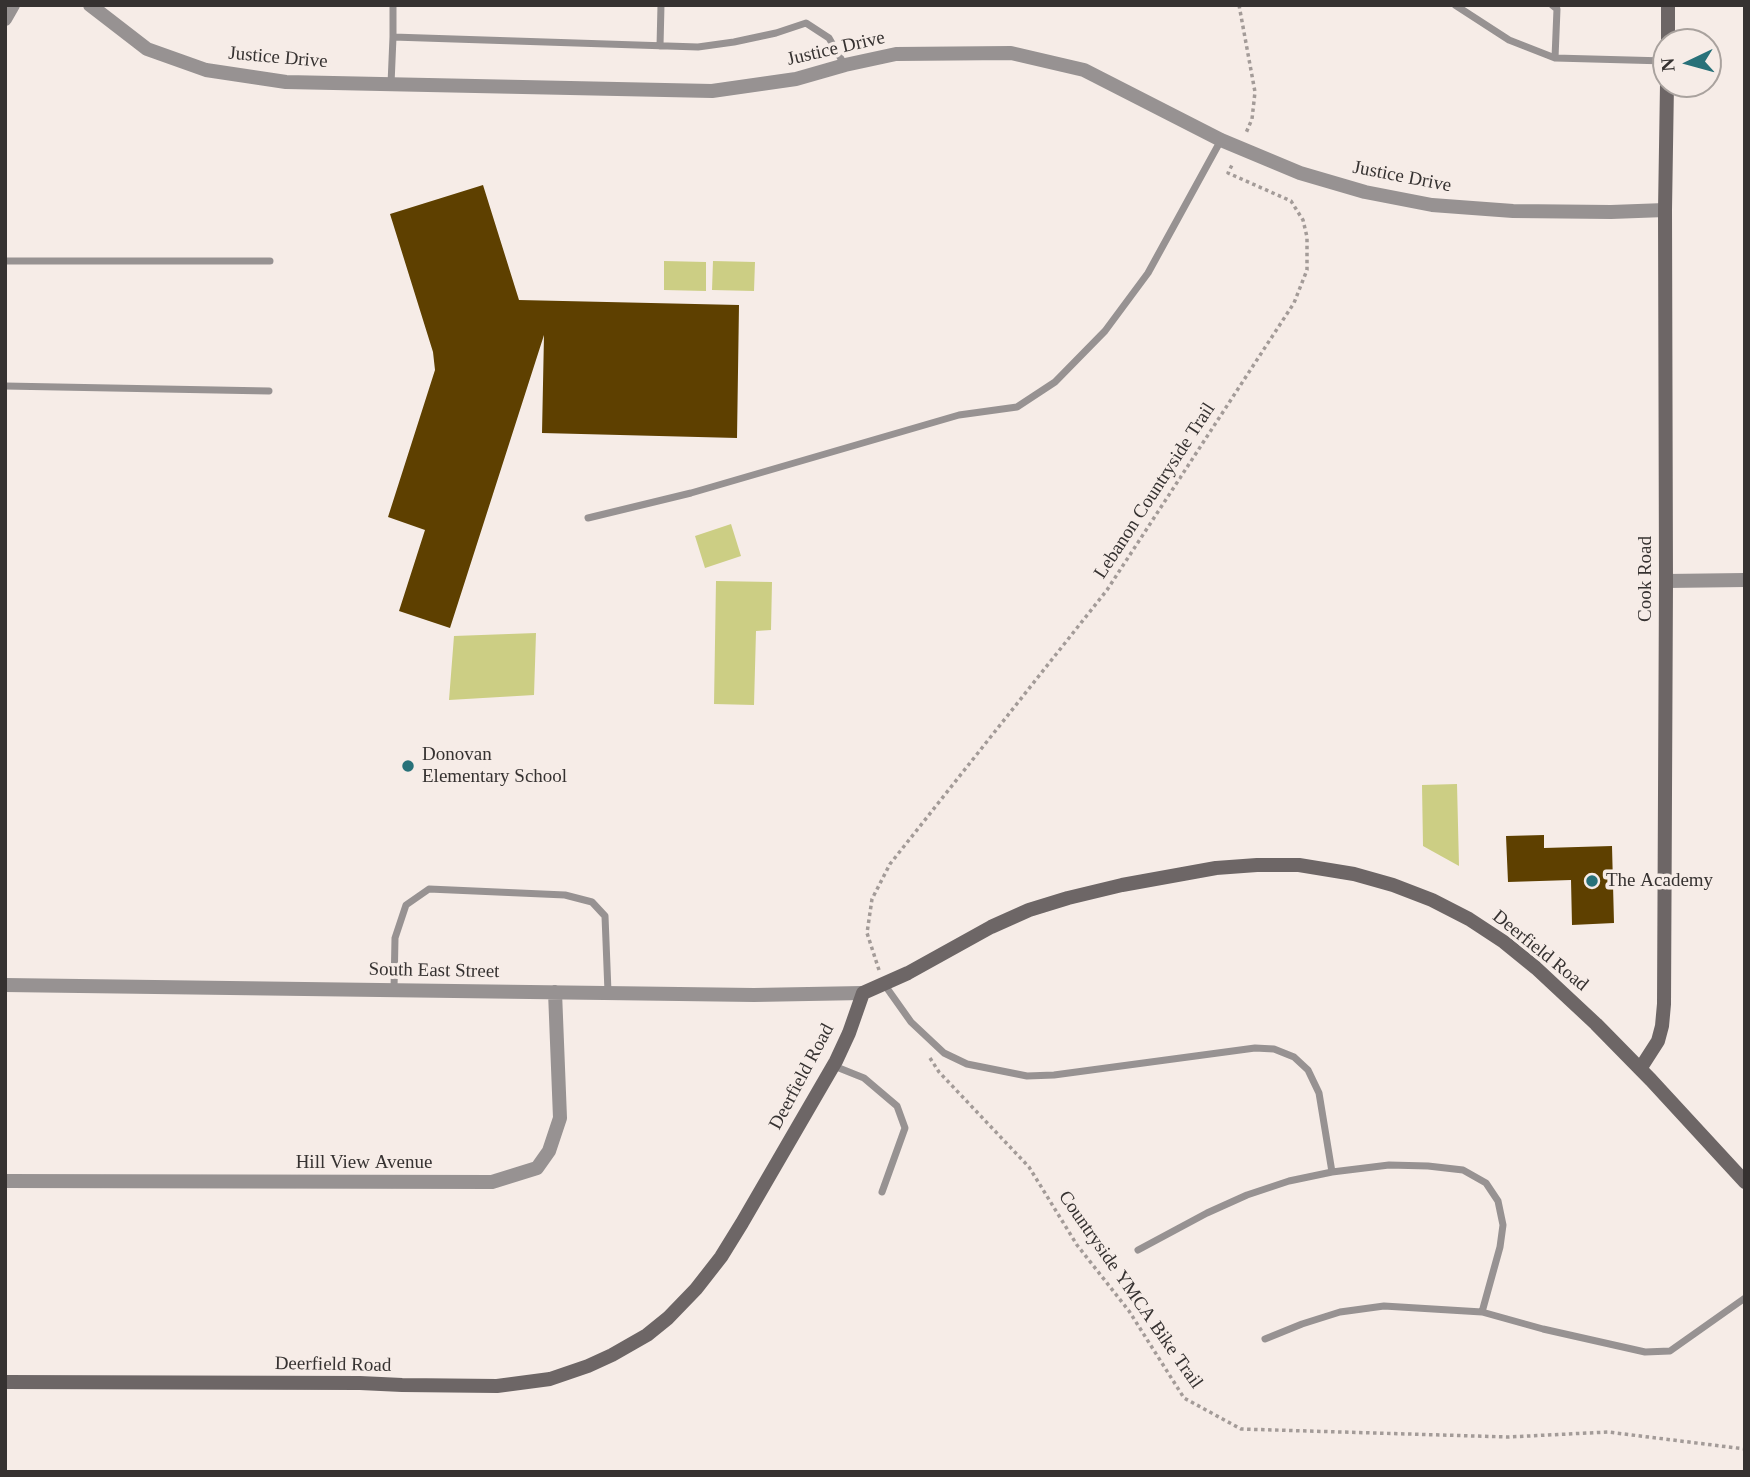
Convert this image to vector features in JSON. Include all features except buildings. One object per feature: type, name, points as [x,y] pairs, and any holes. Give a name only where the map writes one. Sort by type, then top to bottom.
[{"type":"street","points":[[5,19],[13,5]]},
{"type":"street","name":"Justice Drive","points":[[90,5],[147,49],[206,71],[286,82],[712,91],[796,79],[896,54],[1011,53],[1084,70],[1221,140],[1300,173],[1365,192],[1432,205],[1513,211],[1665,210]]},
{"type":"street","points":[[1668,5],[1668,28]]},
{"type":"street","name":"Cook Road","points":[[1640,1069],[1658,1041],[1664,1004],[1667,98]]},
{"type":"street","points":[[1666,581],[1745,580]]},
{"type":"street","name":"Deerfield Road","points":[[5,1382],[496,1386],[550,1378],[588,1366],[647,1335],[668,1318],[696,1289],[721,1257],[833,1066],[849,1033],[863,993],[908,973],[991,927],[1029,910],[1122,885],[1216,868],[1299,865],[1354,873],[1432,900],[1469,919],[1536,968],[1596,1024],[1745,1182]]},
{"type":"street","name":"South East Street","points":[[5,985],[754,995],[863,993]]},
{"type":"street","name":"Hill View Avenue","points":[[5,1181],[492,1182],[537,1168],[549,1151],[561,1118],[555,992]]},
{"type":"lane","points":[[391,84],[393,5]]},
{"type":"lane","points":[[660,46],[661,5]]},
{"type":"lane","points":[[1455,5],[1509,40],[1555,58],[1652,61]]},
{"type":"lane","points":[[1555,58],[1556,6]]},
{"type":"lane","points":[[393,37],[698,47],[776,33],[806,23],[829,38],[845,65]]},
{"type":"lane","points":[[588,518],[691,494],[959,415],[1017,407],[1055,382],[1105,331],[1148,273],[1221,140]]},
{"type":"lane","points":[[5,261],[270,261]]},
{"type":"lane","points":[[5,386],[269,391]]},
{"type":"lane","points":[[394,989],[395,938],[406,905],[429,889],[565,895],[592,902],[605,916],[608,992]]},
{"type":"lane","points":[[884,984],[911,1022],[944,1053],[967,1064],[1001,1072],[1027,1076],[1054,1075],[1255,1048],[1274,1049],[1294,1058],[1308,1070],[1319,1093],[1332,1172]]},
{"type":"lane","points":[[833,1066],[864,1078],[897,1106],[905,1128],[882,1192]]},
{"type":"lane","points":[[1138,1250],[1207,1213],[1247,1195],[1289,1181],[1332,1172],[1390,1165],[1463,1170],[1486,1182],[1497,1200],[1503,1225],[1500,1247],[1482,1312]]},
{"type":"lane","points":[[1265,1339],[1339,1312],[1384,1306],[1482,1312],[1644,1352],[1670,1351],[1745,1298]]},
{"type":"path","name":"Lebanon Countryside Trail","points":[[884,984],[867,933],[872,898],[890,864],[1107,590],[1294,303],[1307,270],[1307,237],[1303,220],[1291,201],[1228,173],[1252,119],[1255,92],[1239,5]]},
{"type":"path","name":"Countryside YMCA Bike Trail","points":[[925,1050],[939,1072],[1029,1167],[1077,1245],[1129,1311],[1184,1398],[1241,1429],[1508,1437],[1608,1432],[1745,1450]]},
{"type":"green space","points":[[664,261],[706,262],[706,291],[664,290]]},
{"type":"green space","points":[[713,261],[755,262],[754,291],[712,290]]},
{"type":"green space","points":[[731,524],[741,556],[705,568],[695,536]]},
{"type":"green space","points":[[716,581],[772,582],[771,630],[756,631],[754,705],[714,704]]},
{"type":"green space","points":[[536,633],[534,695],[449,700],[454,636]]},
{"type":"green space","points":[[1457,784],[1459,866],[1423,846],[1422,785]]},
{"type":"place","name":"Donovan Elementary School","points":[[408,766]]},
{"type":"place","name":"The Academy","points":[[1592,881]]}]
